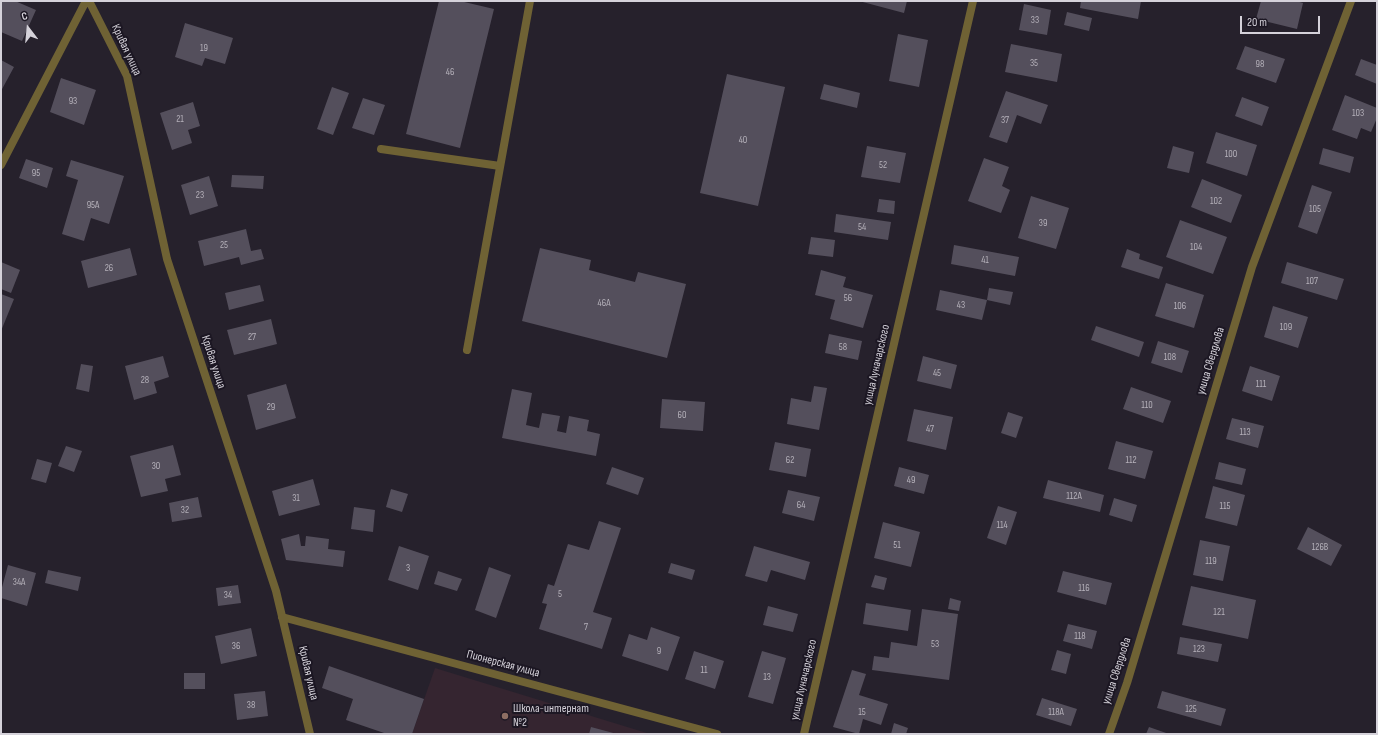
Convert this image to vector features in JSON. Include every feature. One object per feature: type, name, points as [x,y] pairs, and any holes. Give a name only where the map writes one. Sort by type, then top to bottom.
[{"type":"street","points":[[1,165],[86,1]]},
{"type":"street","name":"Кривая улица","points":[[89,1],[127,76],[167,259],[276,591],[310,734]]},
{"type":"street","points":[[467,350],[530,1]]},
{"type":"street","name":"улица Луначарского","points":[[804,734],[973,1]]},
{"type":"street","name":"улица Свердлова","points":[[1109,734],[1127,683],[1252,267],[1351,1]]},
{"type":"street","points":[[381,149],[500,166]]},
{"type":"street","name":"Пионерская улица","points":[[282,617],[716,734]]},
{"type":"shaded area","name":"Школа-интернат №2","points":[[435,668],[650,734],[412,734]]},
{"type":"building","points":[[1,1],[15,1],[36,10],[22,41],[1,32]]},
{"type":"building","points":[[439,1],[460,1],[494,9],[460,148],[406,134]]},
{"type":"building","points":[[859,1],[907,1],[904,13]]},
{"type":"building","points":[[1081,1],[1141,1],[1138,19],[1080,8]]},
{"type":"building","points":[[1261,1],[1296,1],[1303,3],[1297,29],[1256,19]]},
{"type":"building","points":[[1024,4],[1051,10],[1047,35],[1019,30]]},
{"type":"building","points":[[1067,12],[1092,18],[1089,31],[1064,25]]},
{"type":"building","points":[[185,23],[233,38],[225,64],[205,58],[202,66],[175,57]]},
{"type":"building","points":[[898,34],[928,40],[919,87],[889,81]]},
{"type":"building","points":[[1011,44],[1062,54],[1057,82],[1005,72]]},
{"type":"building","points":[[1245,46],[1285,59],[1276,83],[1236,69]]},
{"type":"building","points":[[1361,59],[1377,65],[1377,84],[1355,75]]},
{"type":"building","points":[[1,60],[14,67],[1,91]]},
{"type":"building","points":[[727,74],[785,87],[758,206],[700,193]]},
{"type":"building","points":[[61,78],[96,90],[84,125],[50,112]]},
{"type":"building","points":[[824,84],[860,93],[857,108],[820,99]]},
{"type":"building","points":[[332,87],[349,93],[333,135],[317,129]]},
{"type":"building","points":[[1006,91],[1048,105],[1041,124],[1017,115],[1007,143],[989,137]]},
{"type":"building","points":[[1345,95],[1377,108],[1377,118],[1371,132],[1361,128],[1357,139],[1332,130]]},
{"type":"building","points":[[1242,97],[1269,107],[1262,126],[1235,116]]},
{"type":"building","points":[[363,98],[385,105],[374,135],[352,128]]},
{"type":"building","points":[[193,102],[200,126],[188,130],[192,143],[172,150],[160,113]]},
{"type":"building","points":[[1216,132],[1257,145],[1247,176],[1206,163]]},
{"type":"building","points":[[867,146],[906,153],[900,183],[861,177]]},
{"type":"building","points":[[1173,146],[1194,152],[1189,173],[1167,168]]},
{"type":"building","points":[[1323,148],[1354,157],[1350,173],[1319,164]]},
{"type":"building","points":[[984,158],[1009,167],[1002,186],[1010,190],[1001,213],[968,201]]},
{"type":"building","points":[[26,159],[53,168],[47,188],[19,178]]},
{"type":"building","points":[[71,160],[124,176],[109,224],[91,218],[84,241],[62,234],[78,180],[66,176]]},
{"type":"building","points":[[232,175],[264,176],[263,189],[231,187]]},
{"type":"building","points":[[209,176],[218,206],[190,215],[181,185]]},
{"type":"building","points":[[1202,179],[1242,195],[1231,223],[1191,207]]},
{"type":"building","points":[[1312,185],[1332,192],[1317,234],[1298,227]]},
{"type":"building","points":[[1031,196],[1069,208],[1056,249],[1018,238]]},
{"type":"building","points":[[879,199],[895,201],[894,214],[877,212]]},
{"type":"building","points":[[836,214],[891,222],[888,240],[834,232]]},
{"type":"building","points":[[1180,220],[1227,237],[1213,274],[1166,257]]},
{"type":"building","points":[[246,229],[251,251],[261,249],[264,259],[241,265],[239,257],[204,266],[198,241]]},
{"type":"building","points":[[811,237],[835,240],[833,257],[808,254]]},
{"type":"building","points":[[954,245],[1019,257],[1015,276],[951,264]]},
{"type":"building","points":[[130,248],[137,275],[88,288],[81,261]]},
{"type":"building","points":[[540,248],[591,260],[589,270],[635,282],[638,272],[686,284],[667,358],[522,321]]},
{"type":"building","points":[[1127,249],[1140,254],[1139,259],[1163,267],[1159,279],[1121,267]]},
{"type":"building","points":[[1,262],[20,270],[11,293],[1,289]]},
{"type":"building","points":[[1287,262],[1344,279],[1337,300],[1281,283]]},
{"type":"building","points":[[821,270],[846,277],[843,287],[873,295],[863,328],[830,319],[835,300],[815,295]]},
{"type":"building","points":[[1166,283],[1204,295],[1194,328],[1155,316]]},
{"type":"building","points":[[260,285],[264,301],[229,310],[225,293]]},
{"type":"building","points":[[989,288],[1013,292],[1010,305],[987,300]]},
{"type":"building","points":[[940,290],[987,300],[982,320],[936,310]]},
{"type":"building","points":[[1,294],[14,299],[1,331]]},
{"type":"building","points":[[1273,306],[1308,317],[1298,348],[1264,337]]},
{"type":"building","points":[[271,319],[277,344],[234,355],[227,330]]},
{"type":"building","points":[[1096,326],[1144,342],[1139,357],[1091,340]]},
{"type":"building","points":[[829,334],[862,341],[858,360],[825,353]]},
{"type":"building","points":[[1158,341],[1189,351],[1182,373],[1151,363]]},
{"type":"building","points":[[163,356],[169,377],[154,382],[157,393],[134,400],[125,366]]},
{"type":"building","points":[[923,356],[957,365],[951,389],[917,381]]},
{"type":"building","points":[[81,364],[93,366],[89,392],[76,389]]},
{"type":"building","points":[[1250,366],[1280,376],[1272,401],[1242,391]]},
{"type":"building","points":[[286,384],[296,418],[256,430],[247,395]]},
{"type":"building","points":[[814,386],[827,388],[819,430],[787,424],[791,398],[811,402]]},
{"type":"building","points":[[1131,387],[1171,401],[1163,423],[1123,409]]},
{"type":"building","points":[[512,389],[532,393],[526,425],[539,428],[542,413],[560,416],[557,431],[566,433],[569,416],[589,420],[587,431],[600,434],[596,456],[502,438]]},
{"type":"building","points":[[662,399],[705,402],[703,431],[660,428]]},
{"type":"building","points":[[914,409],[953,417],[946,450],[907,441]]},
{"type":"building","points":[[1008,412],[1023,417],[1016,438],[1001,433]]},
{"type":"building","points":[[1232,418],[1264,426],[1258,448],[1226,439]]},
{"type":"building","points":[[1116,441],[1153,451],[1145,479],[1108,469]]},
{"type":"building","points":[[775,442],[811,449],[806,477],[769,470]]},
{"type":"building","points":[[173,445],[181,475],[165,479],[168,491],[141,497],[130,456]]},
{"type":"building","points":[[66,446],[82,451],[74,472],[58,466]]},
{"type":"building","points":[[37,459],[52,463],[46,483],[31,479]]},
{"type":"building","points":[[1219,462],[1246,469],[1242,485],[1215,479]]},
{"type":"building","points":[[612,467],[644,478],[638,495],[606,484]]},
{"type":"building","points":[[899,467],[929,475],[924,494],[894,486]]},
{"type":"building","points":[[313,479],[320,505],[279,516],[272,491]]},
{"type":"building","points":[[1048,480],[1104,495],[1100,512],[1043,498]]},
{"type":"building","points":[[1213,486],[1245,495],[1237,526],[1205,518]]},
{"type":"building","points":[[391,489],[408,494],[402,512],[386,507]]},
{"type":"building","points":[[788,490],[820,497],[814,521],[782,513]]},
{"type":"building","points":[[198,497],[202,517],[172,522],[169,503]]},
{"type":"building","points":[[1114,498],[1137,505],[1132,522],[1109,515]]},
{"type":"building","points":[[998,506],[1017,512],[1006,545],[987,538]]},
{"type":"building","points":[[354,507],[375,510],[373,532],[351,529]]},
{"type":"building","points":[[599,521],[621,528],[593,612],[612,618],[602,649],[539,629],[547,604],[542,603],[548,584],[554,586],[568,544],[589,550]]},
{"type":"building","points":[[883,522],[920,532],[911,567],[874,558]]},
{"type":"building","points":[[1308,527],[1342,545],[1331,566],[1297,549]]},
{"type":"building","points":[[299,534],[301,546],[305,546],[306,536],[329,539],[328,549],[345,551],[343,567],[286,560],[281,539]]},
{"type":"building","points":[[1200,540],[1230,546],[1223,581],[1193,575]]},
{"type":"building","points":[[399,546],[429,556],[418,590],[388,580]]},
{"type":"building","points":[[754,546],[810,562],[805,580],[771,570],[767,582],[745,576]]},
{"type":"building","points":[[671,563],[695,570],[692,580],[668,573]]},
{"type":"building","points":[[8,565],[36,573],[27,606],[1,598],[1,591]]},
{"type":"building","points":[[489,567],[511,575],[496,618],[475,610]]},
{"type":"building","points":[[48,570],[81,577],[78,591],[45,583]]},
{"type":"building","points":[[438,571],[462,579],[457,591],[434,584]]},
{"type":"building","points":[[1063,571],[1112,583],[1106,605],[1057,592]]},
{"type":"building","points":[[875,575],[887,578],[884,590],[871,587]]},
{"type":"building","points":[[238,585],[241,603],[218,606],[216,588]]},
{"type":"building","points":[[1191,586],[1256,600],[1248,639],[1182,625]]},
{"type":"building","points":[[950,598],[961,601],[959,611],[948,609]]},
{"type":"building","points":[[866,603],[911,610],[908,631],[863,624]]},
{"type":"building","points":[[768,606],[798,614],[793,632],[763,625]]},
{"type":"building","points":[[922,609],[958,614],[949,680],[872,670],[874,656],[889,658],[891,642],[917,646]]},
{"type":"building","points":[[1068,624],[1097,631],[1092,649],[1063,641]]},
{"type":"building","points":[[651,627],[680,637],[668,671],[622,656],[629,634],[647,640]]},
{"type":"building","points":[[251,628],[257,656],[221,664],[215,636]]},
{"type":"building","points":[[1180,637],[1222,644],[1218,662],[1177,654]]},
{"type":"building","points":[[1057,650],[1071,654],[1066,674],[1051,670]]},
{"type":"building","points":[[694,651],[724,661],[715,689],[685,679]]},
{"type":"building","points":[[762,651],[786,658],[773,704],[748,697]]},
{"type":"building","points":[[329,666],[424,699],[412,734],[387,734],[346,720],[353,699],[322,688]]},
{"type":"building","points":[[852,670],[866,674],[859,695],[888,704],[881,725],[863,719],[859,734],[833,727]]},
{"type":"building","points":[[184,673],[205,673],[205,689],[184,689]]},
{"type":"building","points":[[265,691],[268,716],[237,720],[234,694]]},
{"type":"building","points":[[1162,691],[1226,709],[1221,726],[1157,708]]},
{"type":"building","points":[[1042,698],[1077,709],[1071,726],[1036,715]]},
{"type":"building","points":[[894,723],[908,728],[906,734],[891,734]]},
{"type":"building","points":[[591,727],[617,734],[589,734]]},
{"type":"building","points":[[1149,727],[1169,734],[1146,734]]},
{"type":"place","name":"Школа-интернат №2","points":[[505,716]]}]
